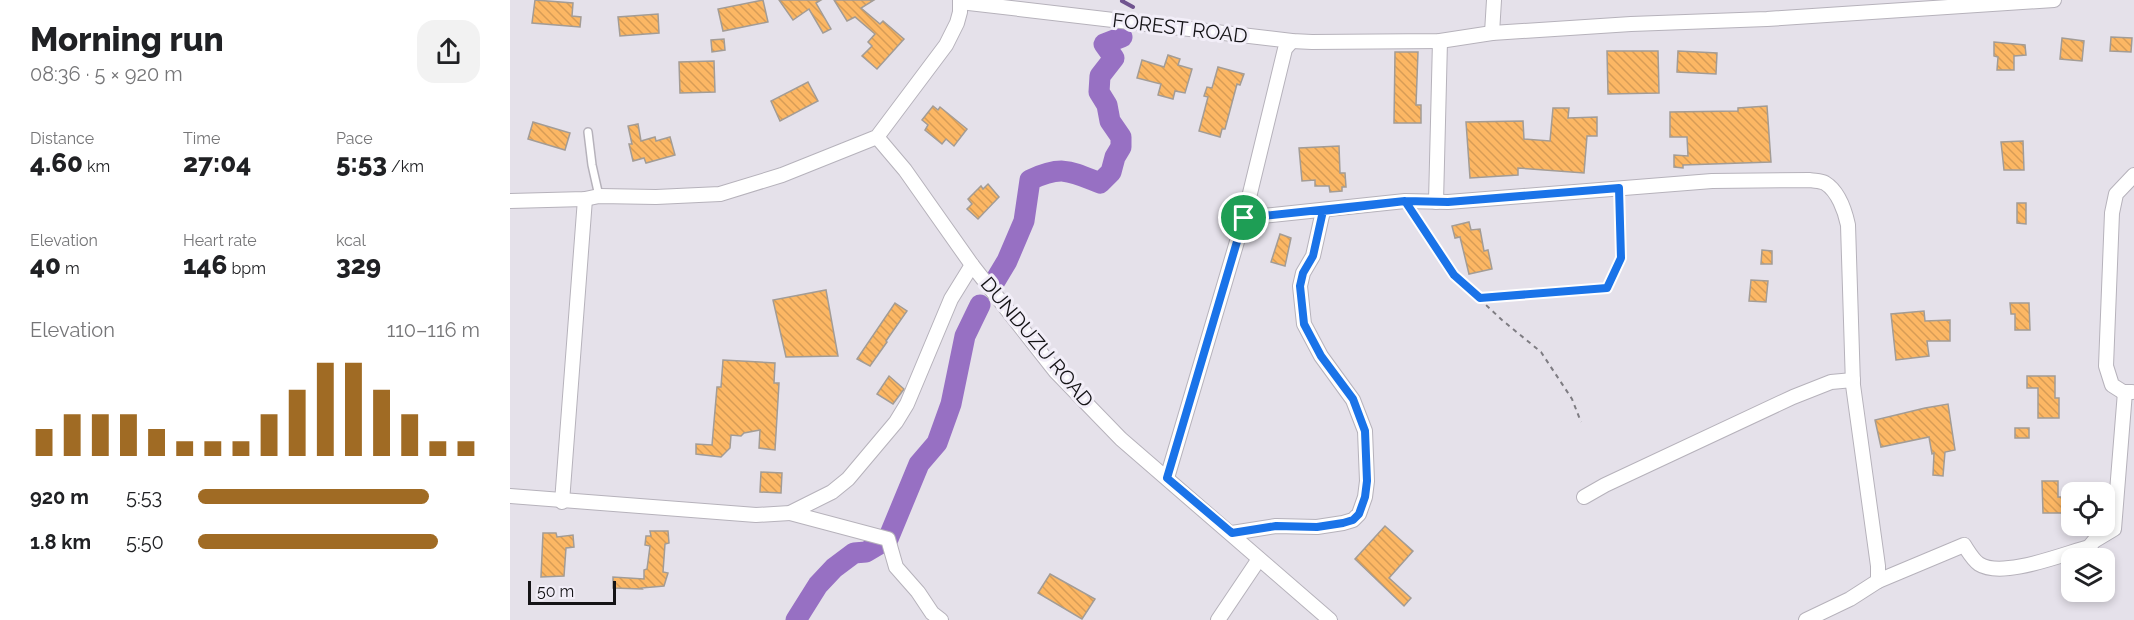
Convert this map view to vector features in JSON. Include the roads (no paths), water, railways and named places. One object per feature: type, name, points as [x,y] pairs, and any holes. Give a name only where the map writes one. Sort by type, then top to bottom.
[{"type":"street","points":[[1492,33],[1494,0]]},
{"type":"street","name":"FOREST ROAD","points":[[962,1],[1292,41],[1440,41],[1492,33],[1631,24],[1767,19],[1982,2],[2054,0]]},
{"type":"street","points":[[510,201],[585,199],[599,196],[656,197],[720,194],[782,175],[877,136],[946,45],[957,23],[962,1]]},
{"type":"street","points":[[1167,478],[1244,218],[1286,48],[1292,41]]},
{"type":"street","points":[[1436,202],[1440,41]]},
{"type":"street","name":"DUNDUZU ROAD","points":[[877,136],[905,170],[972,265],[1056,372],[1121,439],[1330,620]]},
{"type":"street","points":[[1806,620],[1850,599],[1878,581],[1964,545],[1977,563],[1990,568],[2006,568],[2089,547],[2094,541],[2114,529],[2130,392],[2112,385],[2106,366],[2112,213],[2116,194],[2134,175]]},
{"type":"street","points":[[1244,218],[1405,201],[1436,202],[1712,181],[1810,180],[1825,183],[1836,195],[1845,212],[1848,225],[1853,380],[1878,566],[1878,581]]},
{"type":"street","points":[[562,502],[585,199]]},
{"type":"street","points":[[1232,533],[1276,526],[1317,527],[1343,523],[1353,520],[1359,514],[1365,497],[1367,481],[1365,431],[1353,399],[1321,356],[1304,324],[1300,286],[1303,273],[1313,256],[1323,211]]},
{"type":"street","points":[[790,513],[832,492],[848,479],[896,422],[907,404],[951,299],[972,265]]},
{"type":"street","points":[[1584,497],[1764,410],[1831,382],[1853,380]]},
{"type":"street","points":[[510,496],[562,502],[756,515],[790,513],[888,539],[896,567],[918,592],[932,613],[941,620]]},
{"type":"street","points":[[1218,620],[1259,559]]},
{"type":"lane","points":[[588,132],[599,196]]},
{"type":"waterway","points":[[1123,0],[1133,7]]},
{"type":"waterway","points":[[992,286],[1007,261],[1024,221],[1030,180],[1050,172],[1066,171],[1100,183],[1111,172],[1115,157],[1121,147],[1121,137],[1110,121],[1107,105],[1099,92],[1100,76],[1114,58],[1104,44],[1122,37]]},
{"type":"waterway","points":[[796,620],[818,585],[834,568],[854,553],[866,552],[888,539],[919,464],[937,443],[951,404],[965,336],[980,305]]}]
